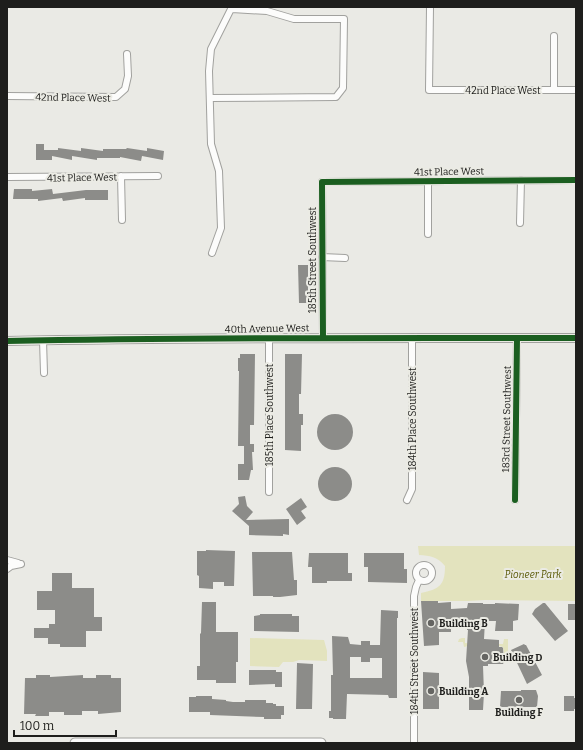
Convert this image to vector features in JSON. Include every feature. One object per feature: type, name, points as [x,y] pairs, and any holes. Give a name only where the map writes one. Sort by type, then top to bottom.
[{"type":"main road","points":[[75,743],[321,743]]},
{"type":"street","name":"42nd Place West","points":[[430,7],[429,90],[576,90]]},
{"type":"street","points":[[210,98],[336,97],[343,88],[344,19],[294,19],[267,11],[232,8],[211,48],[209,70],[211,144],[219,171],[221,228],[212,253]]},
{"type":"street","points":[[554,36],[554,90]]},
{"type":"street","name":"42nd Place West","points":[[7,96],[116,97],[125,89],[128,76],[127,54]]},
{"type":"street","points":[[121,176],[122,220]]},
{"type":"street","name":"41st Place West","points":[[7,177],[158,176]]},
{"type":"street","points":[[520,223],[521,180]]},
{"type":"street","name":"41st Place West","points":[[322,182],[576,180]]},
{"type":"street","points":[[428,181],[428,234]]},
{"type":"street","name":"185th Street Southwest","points":[[322,182],[323,337]]},
{"type":"street","name":"185th Street Southwest","points":[[322,257],[344,258]]},
{"type":"street","name":"40th Avenue West","points":[[7,341],[140,338],[269,339],[323,337],[576,338]]},
{"type":"street","name":"184th Place Southwest","points":[[407,500],[412,489],[412,337]]},
{"type":"street","name":"183rd Street Southwest","points":[[515,500],[517,338]]},
{"type":"street","name":"185th Place Southwest","points":[[269,339],[269,492]]},
{"type":"street","points":[[43,340],[44,373]]},
{"type":"street","points":[[7,560],[21,564],[11,566],[7,569]]},
{"type":"street","name":"184th Street Southwest","points":[[414,743],[414,596],[419,580]]},
{"type":"green space","name":"Pioneer Park","points":[[418,546],[576,546],[576,601],[421,601],[421,593],[440,586],[444,578],[445,566],[436,558],[419,555]]},
{"type":"green space","points":[[250,638],[324,640],[327,651],[327,661],[299,660],[293,662],[283,662],[279,667],[250,666]]},
{"type":"green space","points":[[465,638],[465,643],[479,644],[482,639],[484,639],[485,644],[503,644],[504,639],[508,639],[508,653],[505,658],[503,647],[499,646],[464,647],[463,642],[458,642],[459,639]]},
{"type":"building","points":[[36,144],[44,144],[44,150],[58,150],[58,148],[81,151],[81,148],[103,151],[103,149],[127,148],[147,151],[147,148],[164,151],[163,160],[142,156],[141,161],[120,157],[97,158],[97,160],[72,156],[72,160],[52,156],[52,160],[36,160]]},
{"type":"building","points":[[14,189],[32,189],[32,191],[52,189],[53,194],[86,190],[108,190],[108,200],[85,200],[85,198],[63,201],[62,198],[38,201],[38,199],[13,199]]},
{"type":"building","points":[[298,265],[308,265],[308,303],[299,303]]},
{"type":"building","points":[[240,354],[255,354],[254,425],[250,425],[250,444],[254,444],[254,452],[252,452],[253,470],[251,470],[249,480],[238,480],[238,464],[244,464],[244,446],[238,446],[238,358],[240,358]]},
{"type":"building","points":[[285,354],[302,354],[301,394],[299,394],[299,414],[303,414],[303,425],[301,425],[301,451],[285,450]]},
{"type":"building","points":[[332,414],[338,414],[348,419],[353,432],[348,445],[338,450],[332,450],[322,445],[317,435],[317,429],[322,419]]},
{"type":"building","points":[[338,467],[345,469],[350,474],[352,484],[350,494],[345,499],[332,501],[325,499],[320,494],[318,481],[320,474],[325,469]]},
{"type":"building","points":[[245,496],[247,506],[253,512],[246,520],[289,519],[289,535],[249,535],[249,526],[232,511],[239,504],[238,497]]},
{"type":"building","points":[[301,498],[307,507],[301,511],[306,518],[297,525],[286,509]]},
{"type":"building","points":[[197,551],[235,551],[234,586],[224,586],[224,582],[213,582],[213,589],[199,588],[199,576],[197,575]]},
{"type":"building","points":[[252,552],[292,552],[294,580],[297,580],[297,595],[280,597],[253,596]]},
{"type":"building","points":[[309,553],[348,553],[348,573],[352,573],[352,581],[327,581],[327,583],[312,583],[312,567],[308,567]]},
{"type":"building","points":[[364,553],[404,553],[404,569],[407,569],[407,583],[368,582],[368,567],[364,567]]},
{"type":"building","points":[[52,573],[72,573],[72,588],[94,588],[94,617],[102,617],[102,631],[86,631],[86,647],[60,647],[60,644],[48,644],[48,638],[34,638],[34,628],[49,628],[49,624],[55,624],[55,610],[37,610],[37,591],[52,591]]},
{"type":"building","points":[[421,601],[438,601],[438,603],[451,602],[451,609],[467,608],[468,603],[519,604],[518,620],[513,621],[513,631],[495,631],[496,621],[485,621],[484,639],[499,640],[499,647],[503,648],[504,662],[503,664],[488,664],[488,666],[483,666],[483,710],[469,710],[469,677],[466,661],[468,630],[467,621],[451,621],[451,632],[439,632],[439,645],[424,646]]},
{"type":"building","points":[[202,602],[216,602],[216,632],[238,632],[236,683],[216,683],[216,680],[197,680],[197,666],[200,666]]},
{"type":"building","points":[[545,603],[568,631],[555,641],[532,614],[535,609]]},
{"type":"building","points":[[568,604],[576,604],[576,620],[568,620]]},
{"type":"building","points":[[381,610],[398,611],[397,698],[389,698],[388,695],[347,694],[346,719],[329,718],[329,711],[331,711],[331,675],[333,675],[332,636],[348,637],[350,644],[361,645],[361,641],[370,641],[370,645],[380,645]],"holes":[[[350,657],[361,657],[361,662],[370,662],[370,658],[382,658],[382,678],[350,678]]]},
{"type":"building","points":[[260,614],[292,614],[292,616],[299,616],[299,632],[254,631],[254,616]]},
{"type":"building","points":[[524,644],[526,645],[542,675],[527,684],[511,650]]},
{"type":"building","points":[[297,663],[313,664],[312,709],[296,709]]},
{"type":"building","points":[[249,670],[276,670],[276,672],[282,672],[282,687],[275,687],[275,684],[249,685]]},
{"type":"building","name":"Building A","points":[[423,672],[439,673],[439,709],[423,709]]},
{"type":"building","points":[[36,675],[50,675],[50,677],[83,675],[83,678],[96,678],[96,675],[111,675],[111,678],[121,678],[121,712],[98,714],[98,711],[82,711],[82,715],[64,715],[64,712],[49,712],[49,716],[24,714],[25,678],[36,678]]},
{"type":"building","name":"Building F","points":[[536,690],[538,696],[537,707],[500,707],[501,691]]},
{"type":"building","points":[[212,696],[212,699],[233,702],[245,702],[245,700],[266,700],[266,703],[273,703],[276,704],[276,706],[284,706],[284,715],[281,715],[281,719],[264,719],[264,717],[210,715],[210,712],[189,712],[189,697]]},
{"type":"building","points":[[564,696],[574,696],[574,698],[576,698],[576,709],[574,709],[574,711],[564,711]]},
{"type":"cycle path","points":[[323,337],[322,182],[576,180]]},
{"type":"cycle path","points":[[7,341],[220,338],[576,338]]},
{"type":"cycle path","points":[[515,500],[517,338]]},
{"type":"place","name":"Building B","points":[[431,623]]},
{"type":"place","name":"Building D","points":[[485,657]]},
{"type":"place","name":"Building A","points":[[431,691]]},
{"type":"place","name":"Building F","points":[[519,700]]}]
